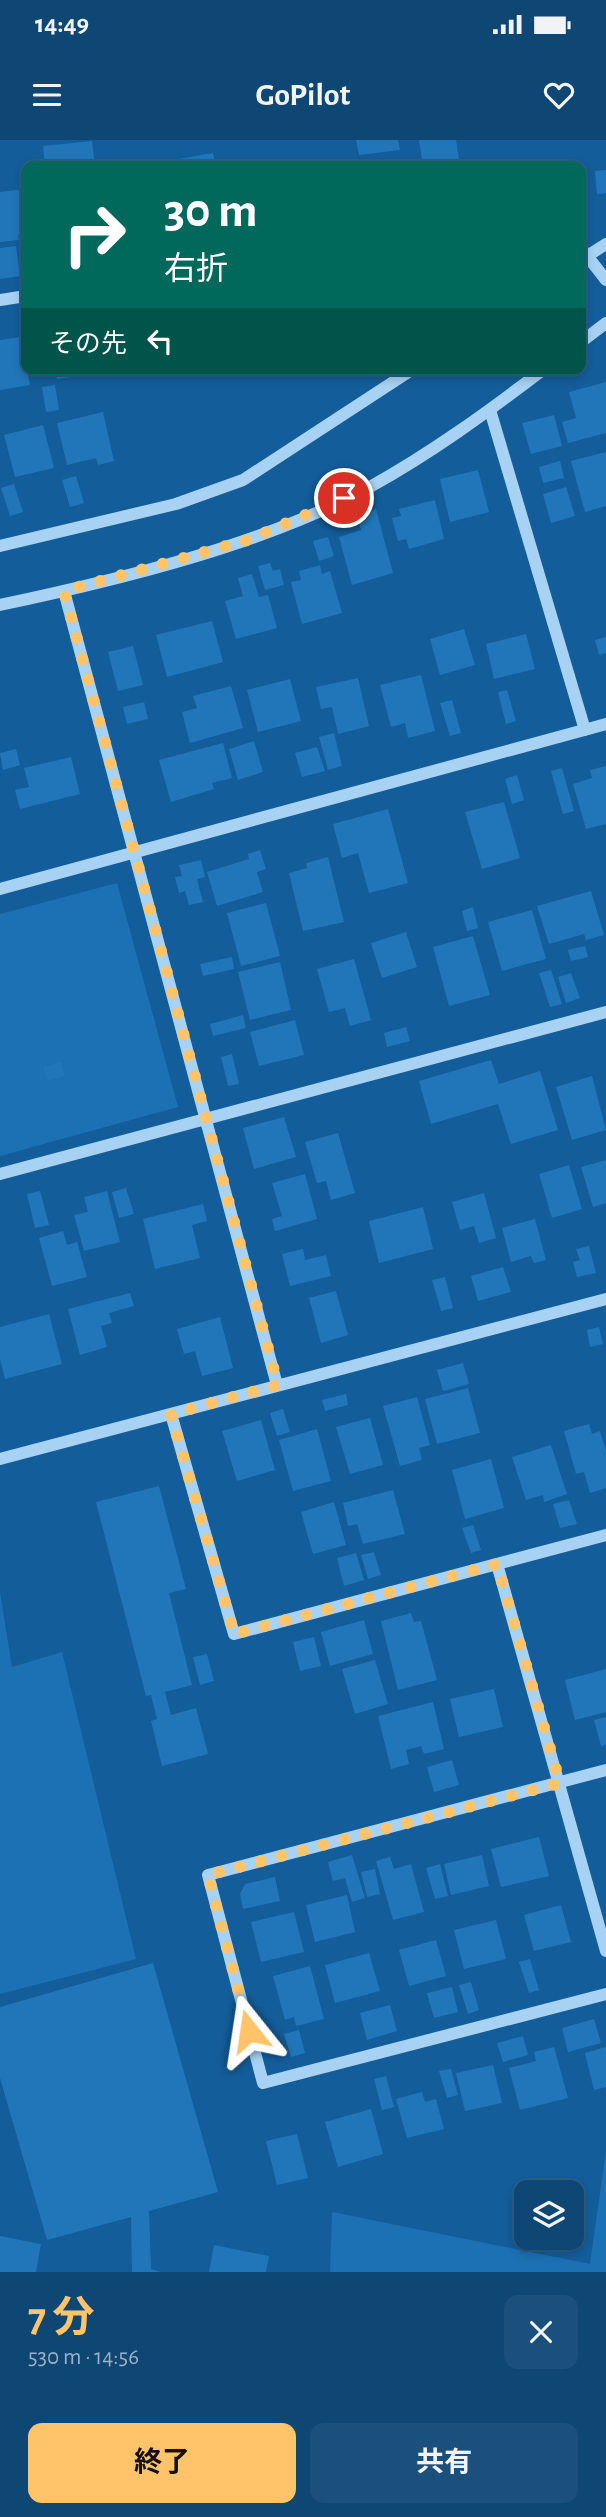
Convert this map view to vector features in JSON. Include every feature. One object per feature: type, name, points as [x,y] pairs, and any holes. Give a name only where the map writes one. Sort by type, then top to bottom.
[{"type":"street","points":[[586,253],[606,244]]},
{"type":"street","points":[[586,256],[606,280]]},
{"type":"street","points":[[0,300],[21,297]]},
{"type":"street","points":[[586,338],[606,323]]},
{"type":"street","points":[[0,546],[176,504],[243,480],[404,375]]},
{"type":"street","points":[[0,605],[64,591],[248,540],[368,488],[490,410],[536,375]]},
{"type":"street","points":[[490,410],[585,730]]},
{"type":"street","points":[[64,591],[278,1385]]},
{"type":"street","points":[[0,889],[606,724]]},
{"type":"street","points":[[0,1174],[606,1012]]},
{"type":"street","points":[[0,1459],[606,1299]]},
{"type":"street","points":[[171,1414],[234,1634],[606,1535]]},
{"type":"street","points":[[497,1564],[606,1951]]},
{"type":"street","points":[[606,1770],[208,1875],[262,2083],[606,1994]]},
{"type":"shaded area","points":[[117,883],[178,1107],[0,1156],[0,914]]},
{"type":"shaded area","points":[[0,1592],[12,1667],[62,1652],[136,1959],[0,1994]]},
{"type":"shaded area","points":[[606,2151],[606,2272],[330,2272],[332,2212],[514,2250],[590,2264]]},
{"type":"building","points":[[356,140],[398,140],[400,150],[359,155]]},
{"type":"building","points":[[419,140],[456,140],[459,161],[422,161]]},
{"type":"building","points":[[92,141],[94,161],[44,161],[43,146]]},
{"type":"building","points":[[213,153],[215,161],[167,161]]},
{"type":"building","points":[[606,170],[606,193],[597,194],[595,171]]},
{"type":"building","points":[[21,190],[19,240],[0,242],[0,192]]},
{"type":"building","points":[[16,246],[20,276],[0,279],[0,248]]},
{"type":"building","points":[[21,337],[21,375],[28,375],[30,385],[0,390],[0,340]]},
{"type":"building","points":[[56,375],[86,375],[57,379]]},
{"type":"building","points":[[606,382],[606,433],[568,443],[562,422],[576,418],[569,392]]},
{"type":"building","points":[[55,385],[59,410],[46,412],[42,387]]},
{"type":"building","points":[[103,412],[114,461],[98,465],[96,458],[67,465],[57,423]]},
{"type":"building","points":[[554,415],[562,446],[531,454],[522,423]]},
{"type":"building","points":[[43,425],[54,468],[15,477],[4,435]]},
{"type":"building","points":[[606,452],[606,506],[585,512],[571,461]]},
{"type":"building","points":[[560,461],[564,478],[543,483],[539,467]]},
{"type":"building","points":[[478,470],[489,512],[450,522],[440,479]]},
{"type":"building","points":[[76,476],[84,503],[70,507],[62,480]]},
{"type":"building","points":[[14,484],[23,512],[10,516],[1,488]]},
{"type":"building","points":[[566,487],[575,516],[551,523],[543,494]]},
{"type":"building","points":[[435,500],[444,539],[409,549],[406,539],[398,541],[392,518],[401,516],[399,509]]},
{"type":"building","points":[[376,509],[393,573],[352,585],[339,537],[361,530],[357,515]]},
{"type":"building","points":[[328,537],[334,556],[319,561],[313,541]]},
{"type":"building","points":[[270,563],[273,571],[280,569],[284,585],[265,590],[258,566]]},
{"type":"building","points":[[320,565],[322,574],[330,571],[342,613],[302,624],[291,582],[301,580],[299,571]]},
{"type":"building","points":[[252,574],[259,597],[268,595],[277,628],[236,639],[225,601],[243,596],[238,578]]},
{"type":"building","points":[[212,621],[223,662],[167,677],[156,635]]},
{"type":"building","points":[[464,629],[475,665],[440,675],[430,639]]},
{"type":"building","points":[[526,634],[535,669],[494,679],[486,644]]},
{"type":"building","points":[[606,637],[606,653],[599,655],[595,640]]},
{"type":"building","points":[[133,646],[143,685],[118,691],[108,652]]},
{"type":"building","points":[[421,675],[435,731],[408,738],[405,723],[391,727],[380,685]]},
{"type":"building","points":[[358,678],[369,726],[338,734],[332,707],[321,709],[316,687]]},
{"type":"building","points":[[290,679],[301,721],[258,732],[247,690]]},
{"type":"building","points":[[231,686],[243,728],[190,743],[182,712],[197,708],[193,696]]},
{"type":"building","points":[[507,690],[516,721],[506,724],[498,692]]},
{"type":"building","points":[[452,700],[461,733],[450,736],[440,703]]},
{"type":"building","points":[[144,702],[148,719],[127,724],[123,707]]},
{"type":"building","points":[[334,733],[342,766],[328,770],[319,737]]},
{"type":"building","points":[[254,741],[263,772],[238,780],[229,749]]},
{"type":"building","points":[[223,743],[232,778],[212,783],[214,789],[171,802],[159,760]]},
{"type":"building","points":[[317,747],[325,771],[302,777],[295,753]]},
{"type":"building","points":[[16,749],[20,765],[3,770],[0,753]]},
{"type":"building","points":[[71,757],[80,794],[20,809],[15,790],[29,787],[24,768]]},
{"type":"building","points":[[606,766],[606,824],[586,829],[573,784],[592,778],[590,770]]},
{"type":"building","points":[[562,768],[574,811],[563,814],[551,771]]},
{"type":"building","points":[[517,775],[524,800],[512,804],[505,779]]},
{"type":"building","points":[[504,802],[520,858],[482,869],[465,812]]},
{"type":"building","points":[[388,809],[408,883],[369,893],[358,853],[342,858],[333,824]]},
{"type":"building","points":[[260,850],[266,869],[257,872],[263,892],[217,906],[207,872],[249,859],[248,854]]},
{"type":"building","points":[[328,857],[344,922],[303,931],[289,873],[307,868],[306,863]]},
{"type":"building","points":[[201,860],[205,877],[197,879],[203,902],[189,905],[185,891],[179,893],[175,877],[182,876],[179,865]]},
{"type":"building","points":[[591,891],[604,935],[586,940],[584,934],[549,944],[537,906]]},
{"type":"building","points":[[266,903],[280,956],[241,966],[227,913]]},
{"type":"building","points":[[473,907],[478,928],[467,931],[462,911]]},
{"type":"building","points":[[532,910],[546,959],[502,971],[488,922]]},
{"type":"building","points":[[406,932],[417,967],[382,978],[371,943]]},
{"type":"building","points":[[473,936],[490,995],[449,1006],[433,947]]},
{"type":"building","points":[[585,946],[588,957],[571,961],[568,950]]},
{"type":"building","points":[[232,957],[234,969],[203,976],[200,964]]},
{"type":"building","points":[[354,959],[371,1020],[350,1026],[345,1008],[329,1012],[317,969]]},
{"type":"building","points":[[280,962],[291,1010],[250,1020],[238,972]]},
{"type":"building","points":[[551,970],[562,1004],[550,1007],[539,973]]},
{"type":"building","points":[[571,973],[580,998],[566,1003],[558,977]]},
{"type":"building","points":[[243,1015],[246,1028],[213,1036],[210,1024]]},
{"type":"building","points":[[295,1020],[304,1055],[259,1066],[250,1032]]},
{"type":"building","points":[[406,1027],[410,1041],[387,1047],[384,1033]]},
{"type":"building","points":[[232,1054],[239,1084],[228,1086],[221,1057]]},
{"type":"building","points":[[491,1060],[499,1084],[540,1071],[558,1130],[511,1144],[498,1104],[431,1124],[419,1081]]},
{"type":"building","points":[[61,1062],[65,1076],[47,1081],[43,1067]]},
{"type":"building","points":[[592,1076],[606,1130],[572,1140],[556,1087]]},
{"type":"building","points":[[284,1117],[296,1157],[254,1169],[243,1128]]},
{"type":"building","points":[[338,1133],[355,1193],[331,1200],[326,1181],[317,1183],[305,1142]]},
{"type":"building","points":[[606,1160],[606,1203],[593,1207],[581,1167]]},
{"type":"building","points":[[569,1165],[582,1209],[552,1218],[539,1174]]},
{"type":"building","points":[[305,1174],[317,1219],[275,1231],[272,1219],[282,1216],[272,1183]]},
{"type":"building","points":[[126,1188],[134,1214],[119,1218],[112,1192]]},
{"type":"building","points":[[40,1191],[49,1225],[35,1228],[27,1194]]},
{"type":"building","points":[[107,1191],[120,1242],[84,1251],[74,1215],[88,1212],[84,1197]]},
{"type":"building","points":[[484,1193],[496,1238],[479,1243],[474,1226],[460,1230],[452,1202]]},
{"type":"building","points":[[203,1204],[207,1221],[192,1225],[200,1258],[155,1269],[143,1219]]},
{"type":"building","points":[[423,1207],[433,1249],[379,1263],[369,1221]]},
{"type":"building","points":[[535,1219],[546,1260],[534,1263],[531,1256],[511,1262],[502,1228]]},
{"type":"building","points":[[63,1231],[67,1245],[77,1242],[87,1277],[52,1286],[39,1238]]},
{"type":"building","points":[[589,1246],[596,1273],[577,1277],[573,1262],[580,1260],[576,1249]]},
{"type":"building","points":[[303,1249],[305,1260],[326,1255],[331,1276],[290,1286],[282,1254]]},
{"type":"building","points":[[503,1267],[511,1292],[478,1301],[471,1276]]},
{"type":"building","points":[[445,1277],[453,1308],[441,1311],[432,1280]]},
{"type":"building","points":[[336,1291],[348,1335],[321,1343],[309,1298]]},
{"type":"building","points":[[130,1293],[134,1306],[109,1313],[112,1323],[101,1326],[107,1347],[80,1355],[68,1309]]},
{"type":"building","points":[[49,1314],[62,1364],[5,1379],[0,1359],[0,1327]]},
{"type":"building","points":[[220,1317],[233,1368],[202,1376],[195,1351],[184,1354],[177,1329]]},
{"type":"building","points":[[599,1327],[603,1344],[590,1347],[587,1330]]},
{"type":"building","points":[[463,1363],[469,1384],[443,1391],[437,1370]]},
{"type":"building","points":[[468,1388],[480,1433],[437,1444],[425,1399]]},
{"type":"building","points":[[346,1394],[348,1405],[325,1411],[322,1400]]},
{"type":"building","points":[[417,1397],[430,1445],[419,1448],[422,1460],[400,1466],[383,1406]]},
{"type":"building","points":[[283,1409],[290,1432],[277,1436],[270,1413]]},
{"type":"building","points":[[370,1418],[383,1465],[350,1474],[336,1427]]},
{"type":"building","points":[[261,1420],[275,1470],[237,1481],[222,1431]]},
{"type":"building","points":[[589,1424],[592,1434],[600,1431],[606,1451],[606,1488],[590,1493],[584,1472],[576,1474],[564,1431]]},
{"type":"building","points":[[317,1429],[331,1481],[293,1491],[279,1440]]},
{"type":"building","points":[[551,1445],[567,1494],[544,1502],[543,1495],[526,1500],[512,1457]]},
{"type":"building","points":[[491,1459],[504,1508],[465,1519],[452,1470]]},
{"type":"building","points":[[159,1486],[186,1589],[169,1593],[192,1685],[165,1692],[171,1715],[196,1708],[208,1754],[162,1766],[151,1721],[157,1719],[151,1695],[146,1696],[96,1502]]},
{"type":"building","points":[[393,1490],[405,1534],[363,1544],[357,1524],[348,1526],[343,1503]]},
{"type":"building","points":[[569,1500],[577,1524],[560,1528],[553,1504]]},
{"type":"building","points":[[334,1502],[346,1545],[313,1554],[301,1512]]},
{"type":"building","points":[[473,1525],[481,1550],[471,1553],[462,1528]]},
{"type":"building","points":[[374,1552],[381,1575],[368,1579],[361,1555]]},
{"type":"building","points":[[356,1553],[364,1580],[344,1586],[337,1558]]},
{"type":"building","points":[[411,1613],[414,1622],[421,1621],[437,1680],[398,1690],[381,1621]]},
{"type":"building","points":[[364,1620],[373,1654],[330,1666],[321,1632]]},
{"type":"building","points":[[314,1637],[321,1666],[300,1671],[293,1642]]},
{"type":"building","points":[[207,1654],[214,1681],[200,1685],[193,1657]]},
{"type":"building","points":[[375,1660],[388,1704],[355,1714],[342,1669]]},
{"type":"building","points":[[606,1669],[606,1712],[575,1720],[565,1680]]},
{"type":"building","points":[[494,1689],[503,1727],[459,1737],[450,1699]]},
{"type":"building","points":[[433,1702],[444,1749],[424,1754],[421,1746],[406,1750],[409,1764],[391,1769],[378,1716]]},
{"type":"building","points":[[606,1717],[606,1745],[601,1746],[594,1720]]},
{"type":"building","points":[[452,1760],[459,1785],[434,1792],[427,1767]]},
{"type":"building","points":[[539,1837],[549,1876],[501,1887],[491,1849]]},
{"type":"building","points":[[352,1855],[365,1898],[352,1902],[345,1878],[333,1881],[328,1862]]},
{"type":"building","points":[[482,1855],[489,1886],[451,1895],[444,1864]]},
{"type":"building","points":[[390,1857],[394,1869],[411,1864],[424,1912],[393,1920],[376,1861]]},
{"type":"building","points":[[440,1864],[448,1896],[435,1899],[426,1868]]},
{"type":"building","points":[[375,1869],[380,1894],[367,1897],[361,1872]]},
{"type":"building","points":[[275,1877],[280,1901],[243,1909],[240,1894],[245,1884]]},
{"type":"building","points":[[347,1895],[355,1932],[315,1942],[306,1905]]},
{"type":"building","points":[[561,1905],[571,1942],[534,1951],[524,1915]]},
{"type":"building","points":[[294,1912],[304,1952],[261,1962],[251,1922]]},
{"type":"building","points":[[496,1920],[506,1959],[464,1969],[454,1930]]},
{"type":"building","points":[[436,1940],[446,1976],[409,1986],[399,1950]]},
{"type":"building","points":[[369,1953],[380,1991],[335,2003],[325,1965]]},
{"type":"building","points":[[530,1959],[539,1990],[529,1993],[519,1962]]},
{"type":"building","points":[[153,1963],[218,2192],[149,2211],[151,2269],[161,2272],[132,2272],[131,2217],[47,2240],[0,2078],[0,2007]]},
{"type":"building","points":[[310,1966],[324,2019],[296,2026],[294,2017],[285,2020],[273,1976]]},
{"type":"building","points":[[471,1982],[479,2010],[468,2014],[459,1985]]},
{"type":"building","points":[[452,1987],[458,2012],[434,2018],[427,1993]]},
{"type":"building","points":[[390,2005],[397,2031],[367,2040],[360,2013]]},
{"type":"building","points":[[594,2019],[601,2043],[568,2052],[562,2028]]},
{"type":"building","points":[[299,2030],[305,2053],[291,2057],[284,2034]]},
{"type":"building","points":[[523,2036],[528,2055],[503,2062],[497,2043]]},
{"type":"building","points":[[554,2047],[568,2098],[520,2110],[509,2068],[536,2061],[534,2052]]},
{"type":"building","points":[[606,2047],[606,2087],[594,2090],[585,2053]]},
{"type":"building","points":[[493,2065],[502,2103],[465,2111],[456,2073]]},
{"type":"building","points":[[451,2069],[458,2095],[447,2098],[439,2071]]},
{"type":"building","points":[[386,2076],[394,2107],[382,2110],[374,2079]]},
{"type":"building","points":[[422,2092],[425,2102],[436,2099],[444,2129],[407,2138],[396,2099]]},
{"type":"building","points":[[371,2109],[383,2154],[338,2167],[325,2122]]},
{"type":"building","points":[[297,2134],[308,2178],[277,2185],[266,2141]]},
{"type":"building","points":[[0,2236],[41,2244],[36,2272],[0,2272]]},
{"type":"building","points":[[214,2245],[269,2256],[266,2272],[209,2272]]},
{"type":"route","points":[[249,2031],[208,1875],[560,1783],[497,1564],[234,1634],[171,1414],[278,1385],[64,591],[248,540],[344,498]]}]
